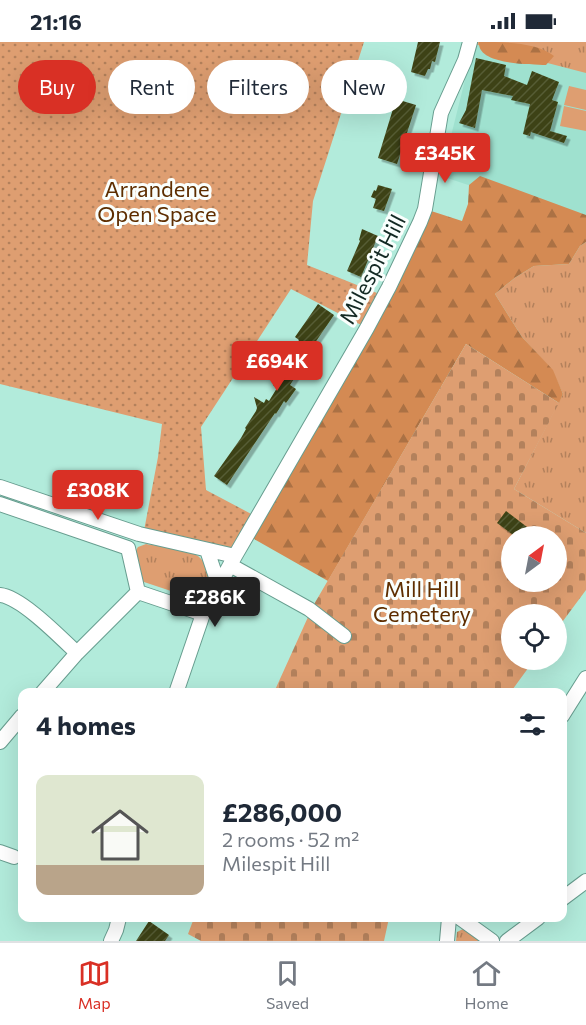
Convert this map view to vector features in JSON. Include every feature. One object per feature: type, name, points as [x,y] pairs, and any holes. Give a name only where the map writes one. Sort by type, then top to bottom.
[{"type":"street","name":"Milespit Hill","points":[[178,688],[203,614],[367,328],[420,222],[425,208],[441,113],[465,60],[470,42]]},
{"type":"street","points":[[0,487],[139,534],[207,550],[233,560],[309,609],[344,636]]},
{"type":"street","points":[[0,504],[128,548]]},
{"type":"street","points":[[128,548],[139,534]]},
{"type":"street","points":[[128,548],[138,592]]},
{"type":"street","points":[[207,550],[219,586]]},
{"type":"street","points":[[138,592],[203,614]]},
{"type":"street","points":[[46,688],[77,653],[138,592]]},
{"type":"street","points":[[0,595],[7,595],[20,602],[77,653]]},
{"type":"street","points":[[567,711],[581,698],[586,678]]},
{"type":"street","points":[[0,742],[18,721]]},
{"type":"street","points":[[0,852],[14,857]]},
{"type":"street","points":[[567,895],[586,881]]},
{"type":"street","points":[[111,941],[117,922]]},
{"type":"street","points":[[447,941],[449,922]]},
{"type":"street","points":[[466,922],[492,941]]},
{"type":"street","points":[[507,941],[533,922]]},
{"type":"shaded area","points":[[474,44],[586,71],[586,224],[441,176]]},
{"type":"green space","name":"Arrandene Open Space","points":[[0,42],[364,42],[358,60],[321,60],[321,114],[341,114],[313,201],[307,265],[382,295],[365,327],[291,289],[201,427],[206,490],[257,517],[236,555],[143,536],[162,424],[0,384]]},
{"type":"green space","points":[[474,42],[586,42],[586,73],[474,44]]},
{"type":"green space","points":[[479,42],[529,45],[554,56],[546,65],[506,62],[486,55],[481,50]]},
{"type":"green space","points":[[569,86],[586,90],[586,110],[564,105]]},
{"type":"green space","points":[[564,106],[586,111],[586,131],[560,126]]},
{"type":"green space","points":[[480,176],[586,215],[586,242],[580,246],[569,264],[534,266],[495,294],[522,337],[553,370],[563,394],[559,403],[466,344],[328,581],[247,535],[425,209],[462,221],[468,204],[469,185]]},
{"type":"green space","points":[[586,242],[586,533],[514,489],[563,394],[552,370],[522,337],[495,294],[534,266],[569,264],[580,246]]},
{"type":"green space","name":"Mill Hill Cemetery","points":[[466,344],[559,403],[514,489],[586,533],[586,590],[567,616],[567,604],[501,604],[501,670],[527,670],[514,688],[276,688],[313,606]]},
{"type":"green space","points":[[146,544],[181,550],[198,556],[205,564],[209,575],[208,596],[198,600],[141,581],[135,552],[138,547]]},
{"type":"green space","points":[[192,922],[388,922],[384,941],[201,941],[188,934]]},
{"type":"green space","points":[[465,928],[482,941],[456,941],[457,932]]},
{"type":"building","points":[[418,42],[440,42],[435,62],[432,61],[425,76],[411,72]]},
{"type":"building","points":[[476,58],[506,65],[504,76],[527,85],[532,71],[559,82],[552,100],[558,102],[550,131],[567,136],[564,143],[531,132],[530,136],[523,134],[530,104],[511,100],[513,96],[482,90],[475,128],[459,123],[466,110]]},
{"type":"building","points":[[407,102],[416,105],[397,164],[378,158],[391,114],[407,114]]},
{"type":"building","points":[[378,185],[392,189],[384,211],[373,208],[376,199],[371,197]]},
{"type":"building","points":[[362,229],[378,236],[361,277],[347,271],[360,241]]},
{"type":"building","points":[[318,304],[334,315],[290,385],[296,389],[275,413],[227,485],[214,476],[241,438],[256,411],[254,397],[264,403],[266,399],[269,401],[277,388],[273,385],[299,340],[295,337]]},
{"type":"building","points":[[506,511],[526,526],[501,526],[497,523]]},
{"type":"building","points":[[148,922],[169,935],[165,941],[136,941]]}]
